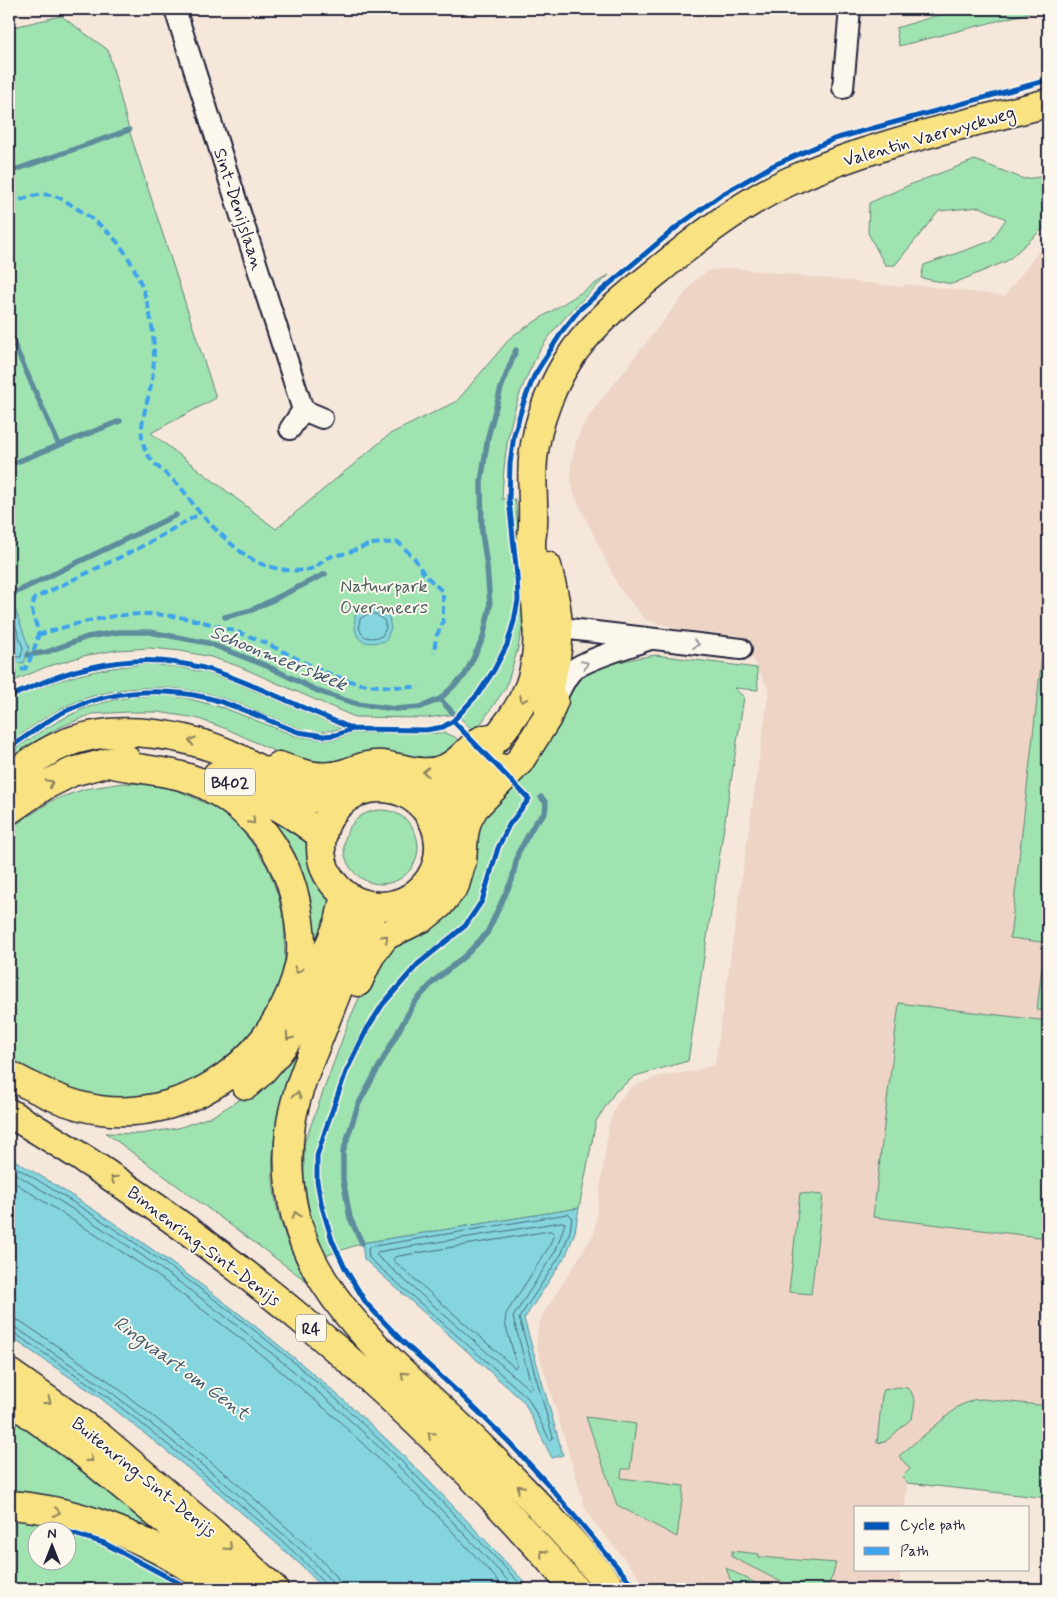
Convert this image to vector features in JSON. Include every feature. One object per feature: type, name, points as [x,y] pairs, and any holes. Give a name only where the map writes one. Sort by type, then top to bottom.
[{"type":"main road","name":"Valentin Vaerwyckweg","points":[[437,831],[439,820],[452,806],[494,774],[509,758],[549,704],[557,651],[537,594],[531,540],[534,523],[531,488],[533,457],[541,421],[549,398],[561,372],[575,350],[596,325],[623,299],[695,240],[734,212],[785,183],[879,147],[1048,103]]},
{"type":"main road","name":"Valentin Vaerwyckweg","points":[[407,794],[426,794],[441,788],[478,760],[507,727],[529,687],[548,626]]},
{"type":"main road","points":[[328,1015],[344,1011],[370,956],[385,936],[424,918],[439,904],[454,885],[462,861],[467,821],[474,808],[519,762],[543,725],[549,704]]},
{"type":"main road","name":"B402","points":[[9,777],[61,745],[96,735],[155,734],[191,740],[238,758],[318,800],[338,805]]},
{"type":"main road","points":[[238,758],[259,756],[281,767],[312,777],[328,777],[345,773],[361,766],[382,765],[427,774],[446,768],[461,760],[482,740],[498,737]]},
{"type":"main road","name":"B402","points":[[9,810],[44,786],[72,772],[109,763],[128,756],[164,758],[186,762],[284,808],[322,836]]},
{"type":"main road","points":[[9,1075],[60,1100],[100,1110],[130,1110],[164,1106],[197,1095],[226,1077],[250,1056],[270,1031],[282,1010],[293,984],[300,961],[300,933],[297,906],[290,876],[276,850],[254,821],[210,787],[159,770],[131,768],[109,763]]},
{"type":"main road","points":[[371,789],[389,789],[407,794],[420,804],[430,816],[437,831],[439,849],[435,868],[426,884],[412,896],[396,904],[377,906],[360,903],[345,895],[333,883],[325,869],[321,853],[322,836],[328,820],[338,805],[353,794],[371,789]]},
{"type":"main road","points":[[9,1089],[39,1106],[68,1118],[136,1125],[172,1120],[203,1110],[233,1095],[260,1073],[296,1028],[340,922],[345,895]]},
{"type":"main road","points":[[377,906],[362,928],[299,1087],[291,1120],[288,1143],[288,1179],[301,1236],[311,1261],[330,1293],[372,1344],[482,1448],[586,1556],[612,1589]]},
{"type":"main road","name":"Binnenring-Sint-Denijs","points":[[9,1113],[119,1182],[231,1263],[327,1341],[445,1449],[490,1494],[575,1589]]},
{"type":"main road","name":"Buitenring-Sint-Denijs","points":[[9,1373],[100,1437],[215,1534],[274,1589]]},
{"type":"main road","points":[[9,1400],[83,1453],[167,1522],[243,1589]]},
{"type":"main road","points":[[9,1506],[30,1507],[72,1515],[118,1532],[163,1552],[204,1577],[219,1589]]},
{"type":"street","name":"Sint-Denijslaan","points":[[175,9],[303,410]]},
{"type":"street","points":[[843,88],[850,9]]},
{"type":"street","points":[[290,429],[303,410],[322,418]]},
{"type":"street","name":"Valentin Vaerwyckweg","points":[[548,626],[741,649]]},
{"type":"street","name":"Valentin Vaerwyckweg","points":[[549,704],[573,670],[586,663],[652,638]]},
{"type":"shaded area","points":[[1048,239],[1048,1498],[907,1483],[905,1506],[854,1506],[854,1570],[900,1570],[900,1589],[649,1589],[593,1521],[585,1507],[537,1347],[537,1332],[543,1314],[594,1234],[609,1124],[617,1103],[631,1087],[659,1076],[695,1071],[715,1064],[769,690],[741,636],[680,629],[646,620],[619,588],[574,494],[571,466],[576,442],[582,427],[591,413],[697,278],[711,270],[732,268],[902,287],[907,284],[1005,296]]},
{"type":"green space","points":[[958,9],[1044,9],[899,46],[896,28]]},
{"type":"green space","name":"Natuurpark Overmeers","points":[[61,16],[108,50],[129,130],[216,398],[151,433],[276,529],[390,434],[457,401],[512,336],[609,275],[573,309],[539,351],[522,388],[512,419],[504,466],[502,499],[515,499],[524,575],[525,613],[518,648],[506,687],[475,732],[456,714],[426,718],[355,717],[238,666],[211,657],[181,651],[150,648],[117,650],[83,656],[46,667],[9,683],[9,28]]},
{"type":"green space","points":[[975,160],[1024,179],[1040,177],[1048,163],[1048,224],[1007,261],[952,284],[921,278],[924,265],[991,241],[1006,219],[980,207],[939,211],[895,265],[885,265],[868,233],[869,203],[914,183]]},
{"type":"green space","points":[[1048,603],[1048,943],[1010,938]]},
{"type":"green space","points":[[656,655],[757,668],[758,690],[734,688],[744,697],[688,1061],[635,1076],[615,1092],[596,1121],[579,1208],[362,1243],[325,1256],[308,1205],[304,1177],[304,1144],[350,1018],[377,960],[409,933],[469,836],[579,677],[607,665]]},
{"type":"green space","points":[[150,664],[207,673],[232,681],[341,728],[315,731],[299,728],[232,701],[209,694],[169,688],[149,688],[109,692],[71,704],[47,716],[9,743],[9,701],[43,686],[78,675],[113,668]]},
{"type":"green space","points":[[165,695],[186,698],[224,708],[296,736],[324,740],[336,739],[353,733],[445,733],[455,737],[462,745],[442,758],[327,766],[285,756],[227,729],[196,718],[158,712],[127,712],[92,714],[58,728],[27,746],[9,760],[9,754],[12,751],[50,726],[84,709],[120,699]]},
{"type":"green space","points":[[123,783],[158,785],[179,791],[214,807],[237,824],[268,868],[278,895],[284,921],[285,963],[272,1010],[221,1068],[153,1098],[111,1101],[68,1091],[9,1067],[9,829],[53,800],[85,789]]},
{"type":"green space","points":[[237,797],[313,840],[315,864],[325,885],[336,897],[300,998],[230,1083],[307,933]]},
{"type":"green space","points":[[381,810],[402,816],[412,826],[418,847],[412,868],[402,878],[381,884],[360,878],[350,868],[344,847],[350,826],[360,816]]},
{"type":"green space","points":[[1044,949],[1048,949],[1048,1011],[1037,1010]]},
{"type":"green space","points":[[899,1003],[1048,1021],[1048,1238],[873,1217]]},
{"type":"green space","points":[[305,1038],[282,1101],[274,1145],[273,1167],[274,1190],[280,1221],[305,1280],[106,1133],[140,1134],[178,1128],[213,1116],[247,1095]]},
{"type":"green space","points":[[800,1193],[823,1195],[811,1294],[789,1292]]},
{"type":"green space","points":[[897,1387],[907,1388],[911,1391],[915,1402],[912,1418],[885,1442],[877,1443],[882,1395],[884,1390]]},
{"type":"green space","points":[[982,1399],[1048,1406],[1048,1498],[907,1483],[902,1477],[910,1469],[899,1456],[959,1406],[973,1400]]},
{"type":"green space","points":[[9,1412],[84,1467],[203,1566],[78,1522],[78,1520],[72,1520],[9,1498]]},
{"type":"green space","points":[[586,1417],[636,1424],[630,1469],[622,1469],[621,1478],[684,1486],[677,1537],[617,1505]]},
{"type":"green space","points":[[9,1516],[36,1520],[28,1520],[28,1570],[78,1570],[78,1529],[158,1562],[202,1589],[9,1589]]},
{"type":"green space","points":[[732,1551],[759,1554],[759,1557],[836,1563],[826,1589],[795,1589],[732,1557]]},
{"type":"green space","points":[[726,1568],[767,1589],[740,1589],[730,1579]]},
{"type":"water","points":[[9,592],[29,648],[24,663],[9,662]]},
{"type":"water","points":[[367,609],[377,609],[389,617],[391,628],[386,641],[370,643],[360,640],[357,636],[355,631],[355,615]]},
{"type":"water","name":"Ringvaart om Gent","points":[[9,1157],[98,1212],[184,1272],[268,1336],[348,1404],[396,1448],[531,1589],[324,1589],[300,1564],[220,1494],[99,1397],[9,1336]]},
{"type":"water","points":[[579,1208],[575,1232],[566,1255],[524,1319],[563,1455],[552,1458],[524,1402],[364,1259],[362,1243]]},
{"type":"waterway","points":[[9,172],[129,130]]},
{"type":"waterway","points":[[9,333],[59,445]]},
{"type":"waterway","name":"Schoonmeersbeek","points":[[28,655],[47,652],[87,637],[119,632],[150,632],[208,643],[267,666],[320,692],[357,704],[395,709],[421,707],[440,699],[465,675],[483,638],[490,606],[482,533],[481,482],[488,437],[501,388],[516,350]]},
{"type":"waterway","points":[[9,465],[120,421]]},
{"type":"waterway","points":[[10,595],[176,515]]},
{"type":"waterway","points":[[225,617],[252,610],[325,574]]},
{"type":"waterway","name":"Schoonmeersbeek","points":[[440,699],[454,714]]},
{"type":"waterway","name":"Schoonmeersbeek","points":[[362,1243],[350,1218],[343,1179],[343,1152],[358,1105],[414,1003],[434,981],[466,955],[487,933],[512,880],[518,853],[535,823],[545,813],[546,803],[541,797]]},
{"type":"marked path","points":[[9,204],[43,194],[58,197],[88,216],[104,229],[119,244],[129,259],[144,291],[149,309],[154,345],[152,380],[142,428],[143,443],[154,463],[182,489],[215,529],[242,553],[252,559],[271,567],[298,571],[308,570],[327,558],[368,545],[398,542],[415,559],[424,574],[443,592],[443,622],[436,637],[434,653]]},
{"type":"marked path","points":[[9,672],[25,669],[35,648],[38,636],[32,609],[35,598],[139,548],[200,512]]},
{"type":"marked path","points":[[38,635],[78,624],[132,614],[173,616],[215,625],[254,638],[334,676],[376,686],[419,687]]},
{"type":"cycle path","points":[[9,748],[56,716],[92,701],[130,693],[170,692],[208,698],[242,709],[298,732],[324,736],[335,735],[353,729],[426,730],[443,727],[453,721],[478,694],[494,670],[507,645],[518,600],[509,500],[510,464],[514,435],[534,376],[563,330],[580,309],[678,226],[721,195],[774,165],[834,139],[1048,80]]},
{"type":"cycle path","points":[[9,697],[57,677],[87,668],[132,661],[167,661],[226,675],[353,729]]},
{"type":"cycle path","points":[[453,721],[529,799],[509,825],[498,848],[482,901],[465,926],[418,964],[383,1004],[367,1029],[346,1072],[317,1156],[317,1181],[322,1207],[332,1240],[345,1268],[366,1303],[401,1340],[509,1442],[545,1481],[636,1589]]},
{"type":"cycle path","points":[[78,1535],[104,1543],[190,1589]]}]
